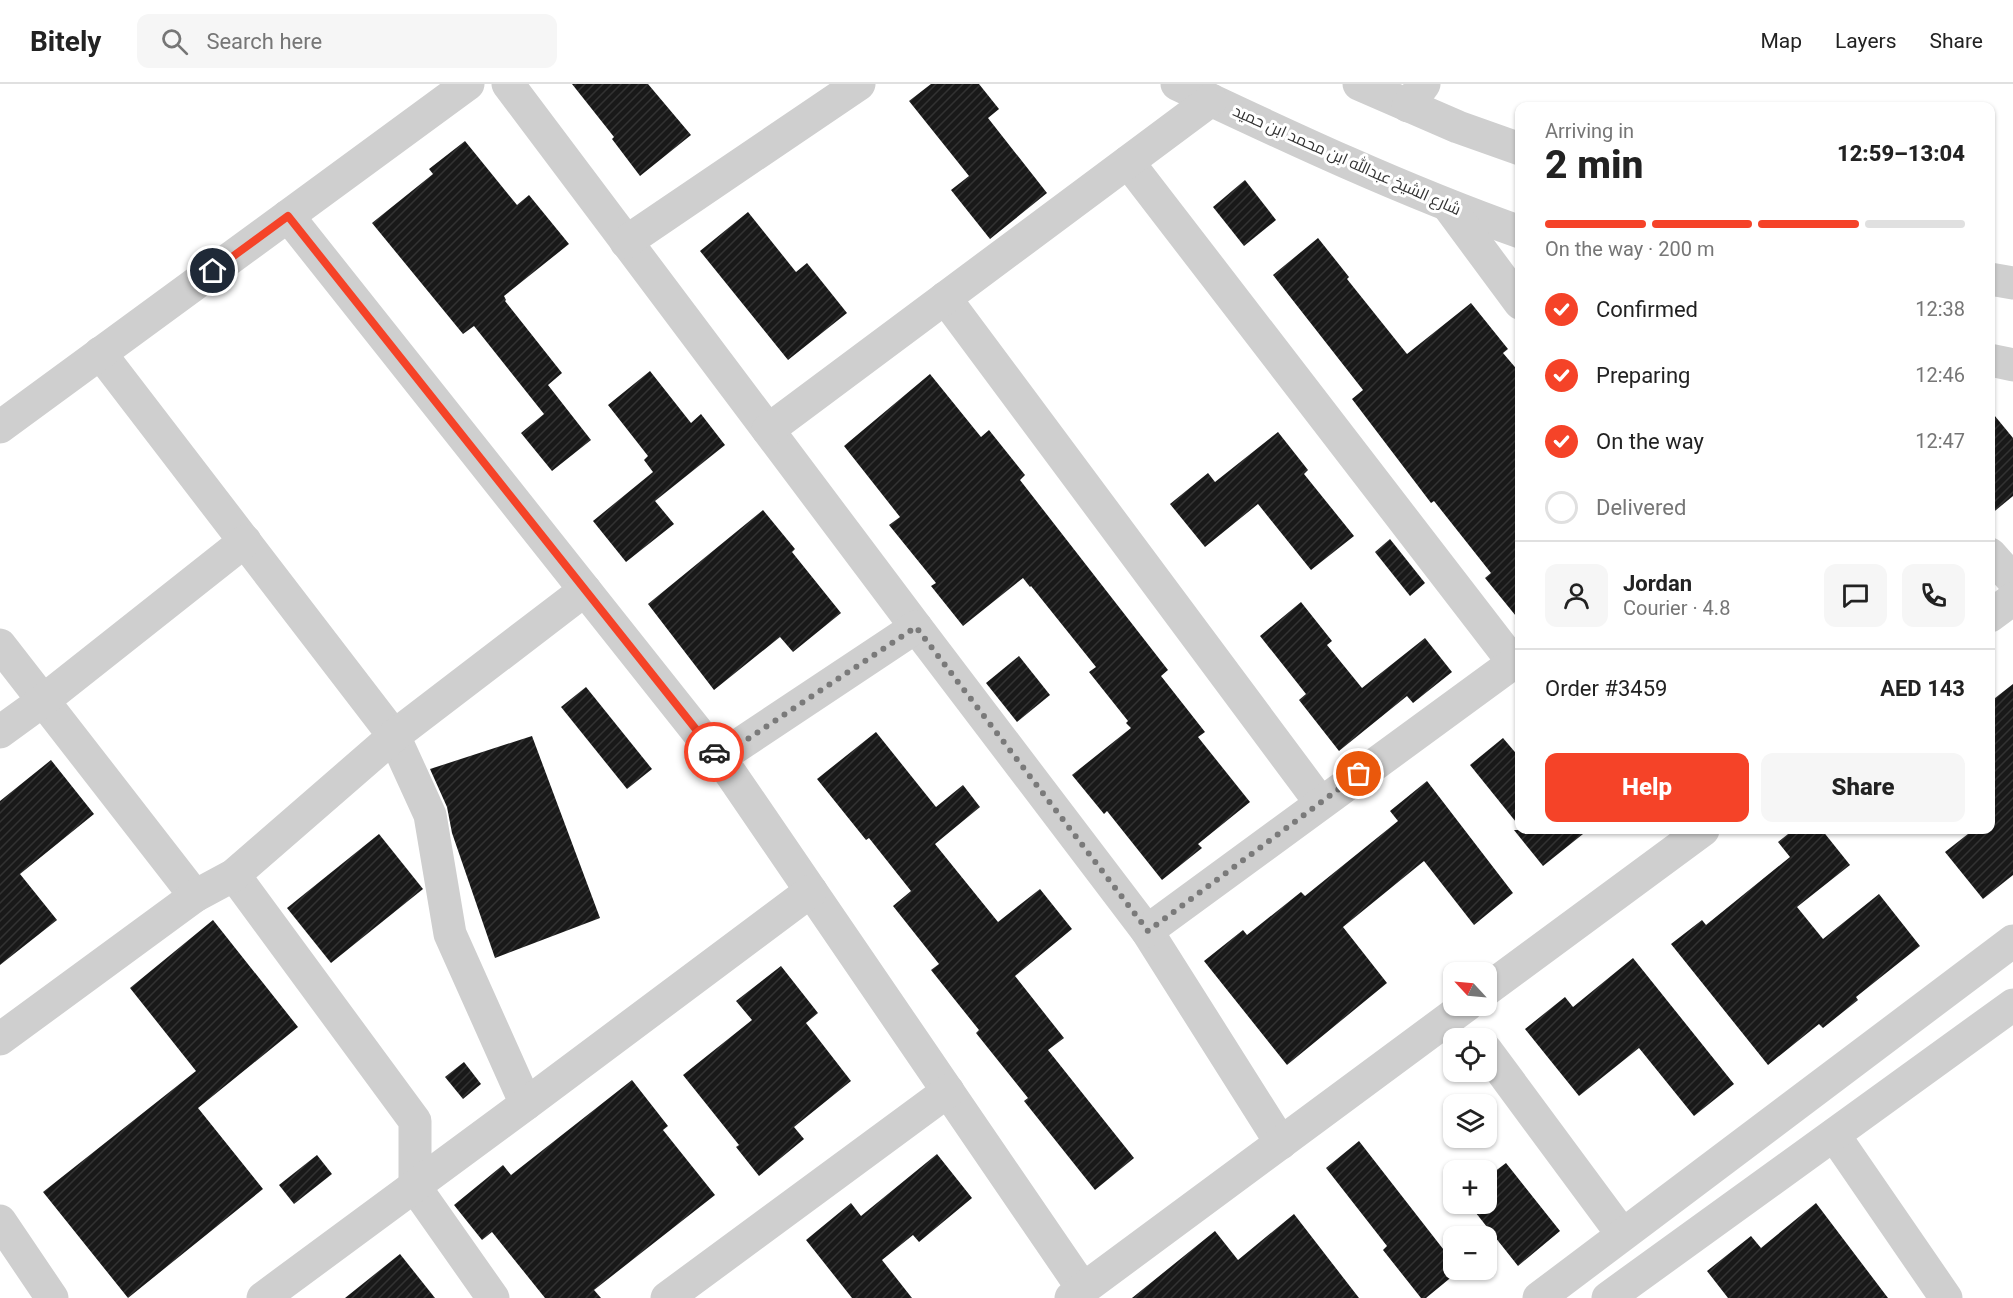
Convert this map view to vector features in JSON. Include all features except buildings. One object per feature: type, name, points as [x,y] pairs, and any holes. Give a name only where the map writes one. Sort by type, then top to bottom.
[{"type":"street","points":[[0,427],[468,84]]},
{"type":"street","points":[[508,84],[916,627],[1148,931],[1281,1143]]},
{"type":"street","points":[[626,242],[859,84]]},
{"type":"street","name":"شارع الشيخ عبدالله ابن محمد ابن حميد","points":[[1176,84],[1449,207],[1515,230]]},
{"type":"street","points":[[1359,84],[1416,95],[1458,127],[1515,147]]},
{"type":"street","points":[[768,430],[1211,100]]},
{"type":"street","points":[[1128,162],[1515,659]]},
{"type":"street","points":[[1449,207],[1515,296]]},
{"type":"street","points":[[288,216],[719,758],[948,1091],[1077,1294],[1452,1016]]},
{"type":"street","points":[[1995,280],[2013,284]]},
{"type":"street","points":[[945,298],[1320,802]]},
{"type":"street","points":[[100,354],[394,736],[430,815],[450,934],[526,1104]]},
{"type":"street","points":[[1995,361],[2013,365]]},
{"type":"street","points":[[0,732],[44,700],[245,541]]},
{"type":"street","points":[[1995,560],[2013,580]]},
{"type":"street","points":[[0,1039],[195,896],[234,875],[394,736],[585,591]]},
{"type":"street","points":[[1995,612],[2013,599]]},
{"type":"street","points":[[719,758],[916,627]]},
{"type":"street","points":[[0,645],[195,896]]},
{"type":"street","points":[[1148,931],[1320,802],[1515,661]]},
{"type":"street","points":[[1497,982],[1698,834]]},
{"type":"street","points":[[234,875],[415,1121],[415,1187],[493,1298]]},
{"type":"street","points":[[263,1298],[811,891]]},
{"type":"street","points":[[1539,1298],[2013,941]]},
{"type":"street","points":[[1608,1298],[2013,1005]]},
{"type":"street","points":[[1497,1065],[1622,1234]]},
{"type":"street","points":[[667,1298],[948,1091]]},
{"type":"street","points":[[1834,1135],[1946,1298]]},
{"type":"street","points":[[0,1221],[52,1298]]},
{"type":"way so far","points":[[714,752],[719,758],[916,627],[1148,931],[1359,774]]},
{"type":"route","points":[[213,271],[288,216],[714,752]]}]
